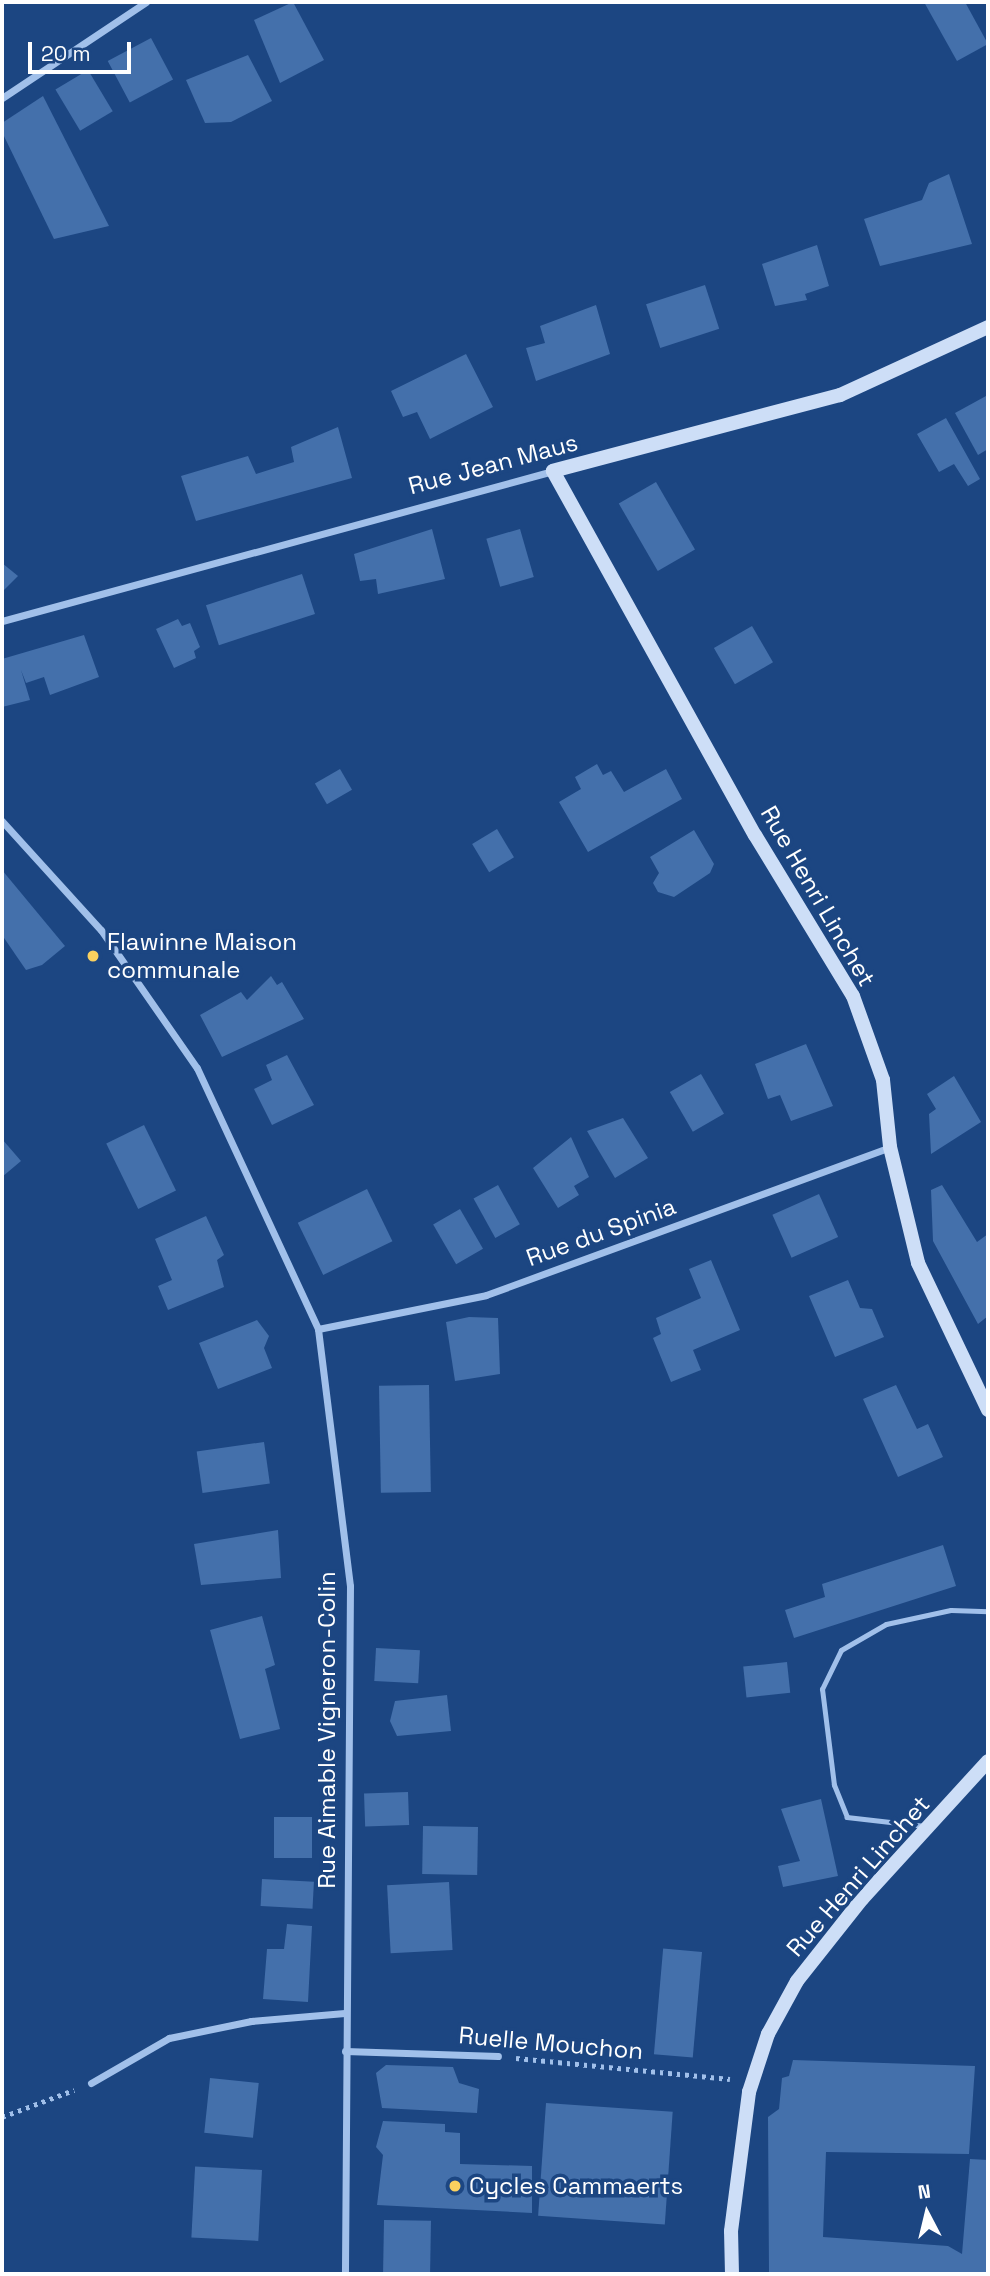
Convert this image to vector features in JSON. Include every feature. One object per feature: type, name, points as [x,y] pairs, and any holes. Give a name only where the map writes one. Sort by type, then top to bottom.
[{"type":"street","points":[[2,99],[146,2]]},
{"type":"street","name":"Rue Jean Maus","points":[[2,621],[840,395],[988,327]]},
{"type":"street","name":"Rue Henri Linchet","points":[[553,471],[755,835],[853,996],[883,1080],[890,1147],[918,1263],[988,1410]]},
{"type":"street","name":"Rue Aimable Vigneron-Colin","points":[[2,821],[101,930],[197,1068],[318,1329],[350,1586],[345,2274]]},
{"type":"street","name":"Rue du Spinia","points":[[318,1329],[486,1295],[890,1147]]},
{"type":"street","name":"Rue Henri Linchet","points":[[732,2274],[731,2231],[749,2092],[768,2035],[797,1981],[988,1761]]},
{"type":"street","points":[[91,2083],[169,2038],[251,2021],[345,2013]]},
{"type":"street","name":"Ruelle Mouchon","points":[[345,2051],[498,2056]]},
{"type":"lane","points":[[929,1827],[847,1817],[834,1785],[822,1689],[841,1650],[886,1624],[951,1610],[988,1611]]},
{"type":"path","name":"Ruelle Mouchon","points":[[498,2056],[728,2078],[749,2092]]},
{"type":"path","points":[[2,2117],[91,2083]]},
{"type":"building","points":[[293,2],[324,60],[280,83],[254,20]]},
{"type":"building","points":[[924,2],[965,2],[988,44],[957,61]]},
{"type":"building","points":[[151,38],[173,79],[130,103],[108,61]]},
{"type":"building","points":[[248,55],[272,101],[231,122],[205,123],[186,80]]},
{"type":"building","points":[[88,70],[113,111],[80,131],[55,90]]},
{"type":"building","points":[[43,96],[109,226],[54,239],[2,132],[2,123]]},
{"type":"building","points":[[949,174],[972,244],[880,266],[864,219],[922,200],[929,183]]},
{"type":"building","points":[[817,245],[829,286],[805,294],[807,300],[775,306],[762,264]]},
{"type":"building","points":[[705,285],[719,329],[660,348],[646,304]]},
{"type":"building","points":[[596,305],[610,354],[536,381],[526,348],[545,343],[540,326]]},
{"type":"building","points":[[466,354],[493,407],[430,439],[417,412],[403,417],[391,391]]},
{"type":"building","points":[[986,396],[988,449],[978,455],[955,413]]},
{"type":"building","points":[[946,418],[980,479],[968,486],[954,464],[939,472],[917,434]]},
{"type":"building","points":[[338,427],[352,478],[196,521],[181,476],[248,456],[256,474],[294,462],[291,447]]},
{"type":"building","points":[[656,482],[695,550],[658,571],[619,504]]},
{"type":"building","points":[[432,529],[445,579],[378,594],[376,579],[360,581],[354,554]]},
{"type":"building","points":[[520,529],[534,577],[500,587],[486,539]]},
{"type":"building","points":[[2,563],[18,576],[2,592]]},
{"type":"building","points":[[302,574],[315,614],[219,645],[206,605]]},
{"type":"building","points":[[178,619],[182,626],[190,623],[200,647],[194,651],[196,658],[174,668],[156,629]]},
{"type":"building","points":[[752,626],[773,662],[735,684],[714,648]]},
{"type":"building","points":[[84,635],[99,677],[50,695],[44,677],[26,683],[21,670],[30,700],[2,707],[2,659]]},
{"type":"building","points":[[597,764],[603,775],[611,771],[624,792],[666,769],[682,799],[588,852],[559,802],[581,789],[575,777]]},
{"type":"building","points":[[340,769],[352,790],[327,804],[315,784]]},
{"type":"building","points":[[497,829],[514,857],[489,872],[472,844]]},
{"type":"building","points":[[694,830],[714,864],[710,873],[674,897],[658,892],[653,883],[659,873],[650,857]]},
{"type":"building","points":[[2,870],[65,946],[42,965],[26,970],[2,935]]},
{"type":"building","points":[[271,976],[277,985],[282,982],[304,1019],[222,1057],[200,1015],[241,992],[247,1000]]},
{"type":"building","points":[[806,1044],[833,1106],[791,1121],[780,1095],[768,1099],[755,1064]]},
{"type":"building","points":[[287,1055],[314,1105],[272,1125],[254,1089],[272,1080],[266,1065]]},
{"type":"building","points":[[701,1074],[724,1114],[693,1132],[670,1092]]},
{"type":"building","points":[[954,1076],[981,1122],[931,1154],[929,1114],[936,1109],[927,1094]]},
{"type":"building","points":[[623,1118],[648,1158],[615,1178],[587,1131]]},
{"type":"building","points":[[144,1125],[176,1191],[138,1209],[106,1143]]},
{"type":"building","points":[[571,1137],[589,1177],[574,1186],[579,1195],[558,1208],[533,1168]]},
{"type":"building","points":[[2,1139],[21,1161],[2,1177]]},
{"type":"building","points":[[498,1185],[520,1224],[495,1238],[474,1199]]},
{"type":"building","points":[[942,1185],[977,1242],[988,1234],[988,1316],[978,1324],[933,1241],[931,1190]]},
{"type":"building","points":[[367,1189],[392,1241],[323,1275],[298,1223]]},
{"type":"building","points":[[819,1194],[838,1237],[792,1258],[772,1215]]},
{"type":"building","points":[[460,1209],[483,1249],[456,1264],[433,1224]]},
{"type":"building","points":[[206,1216],[224,1255],[217,1260],[224,1287],[168,1310],[158,1286],[172,1280],[155,1239]]},
{"type":"building","points":[[711,1260],[740,1330],[693,1350],[701,1370],[671,1382],[653,1338],[661,1334],[656,1318],[701,1298],[689,1269]]},
{"type":"building","points":[[848,1280],[860,1308],[872,1309],[884,1337],[835,1357],[809,1296]]},
{"type":"building","points":[[469,1317],[498,1318],[500,1374],[455,1381],[446,1322]]},
{"type":"building","points":[[257,1320],[269,1336],[264,1348],[272,1368],[218,1389],[199,1343]]},
{"type":"building","points":[[429,1385],[431,1492],[381,1493],[379,1386]]},
{"type":"building","points":[[896,1385],[917,1429],[928,1424],[943,1457],[898,1477],[863,1399]]},
{"type":"building","points":[[264,1442],[270,1484],[203,1493],[197,1451]]},
{"type":"building","points":[[278,1530],[281,1578],[201,1585],[194,1544]]},
{"type":"building","points":[[943,1545],[956,1586],[794,1638],[785,1610],[825,1597],[822,1584]]},
{"type":"building","points":[[262,1616],[275,1665],[265,1669],[280,1729],[240,1739],[210,1630]]},
{"type":"building","points":[[376,1648],[420,1650],[418,1683],[374,1681]]},
{"type":"building","points":[[787,1662],[790,1693],[746,1697],[743,1667]]},
{"type":"building","points":[[447,1695],[451,1731],[397,1736],[390,1721],[395,1701]]},
{"type":"building","points":[[408,1792],[409,1825],[365,1827],[364,1794]]},
{"type":"building","points":[[821,1799],[838,1876],[783,1887],[778,1866],[800,1861],[781,1809]]},
{"type":"building","points":[[274,1817],[312,1817],[312,1858],[274,1858]]},
{"type":"building","points":[[423,1826],[478,1827],[477,1875],[422,1874]]},
{"type":"building","points":[[262,1879],[314,1882],[313,1909],[261,1906]]},
{"type":"building","points":[[449,1882],[453,1950],[391,1953],[387,1885]]},
{"type":"building","points":[[287,1924],[312,1926],[308,2002],[263,1999],[267,1949],[284,1949]]},
{"type":"building","points":[[663,1949],[702,1952],[693,2058],[654,2054]]},
{"type":"building","points":[[793,2060],[975,2066],[969,2154],[826,2152],[823,2237],[948,2246],[962,2254],[970,2159],[988,2160],[988,2274],[769,2274],[768,2117],[779,2109],[782,2078],[789,2076]]},
{"type":"building","points":[[386,2065],[453,2067],[459,2083],[479,2089],[477,2113],[382,2108],[376,2073]]},
{"type":"building","points":[[210,2078],[259,2083],[253,2138],[204,2133]]},
{"type":"building","points":[[546,2103],[673,2112],[665,2225],[538,2216]]},
{"type":"building","name":"Cycles Cammaerts","points":[[383,2121],[445,2124],[445,2132],[460,2133],[460,2164],[532,2166],[532,2213],[377,2205],[383,2155],[376,2147]]},
{"type":"building","points":[[195,2166],[262,2170],[258,2241],[191,2237]]},
{"type":"building","points":[[384,2220],[431,2221],[430,2274],[383,2274]]},
{"type":"place","name":"Flawinne Maison communale","points":[[93,956]]},
{"type":"place","name":"Cycles Cammaerts","points":[[455,2186]]}]
